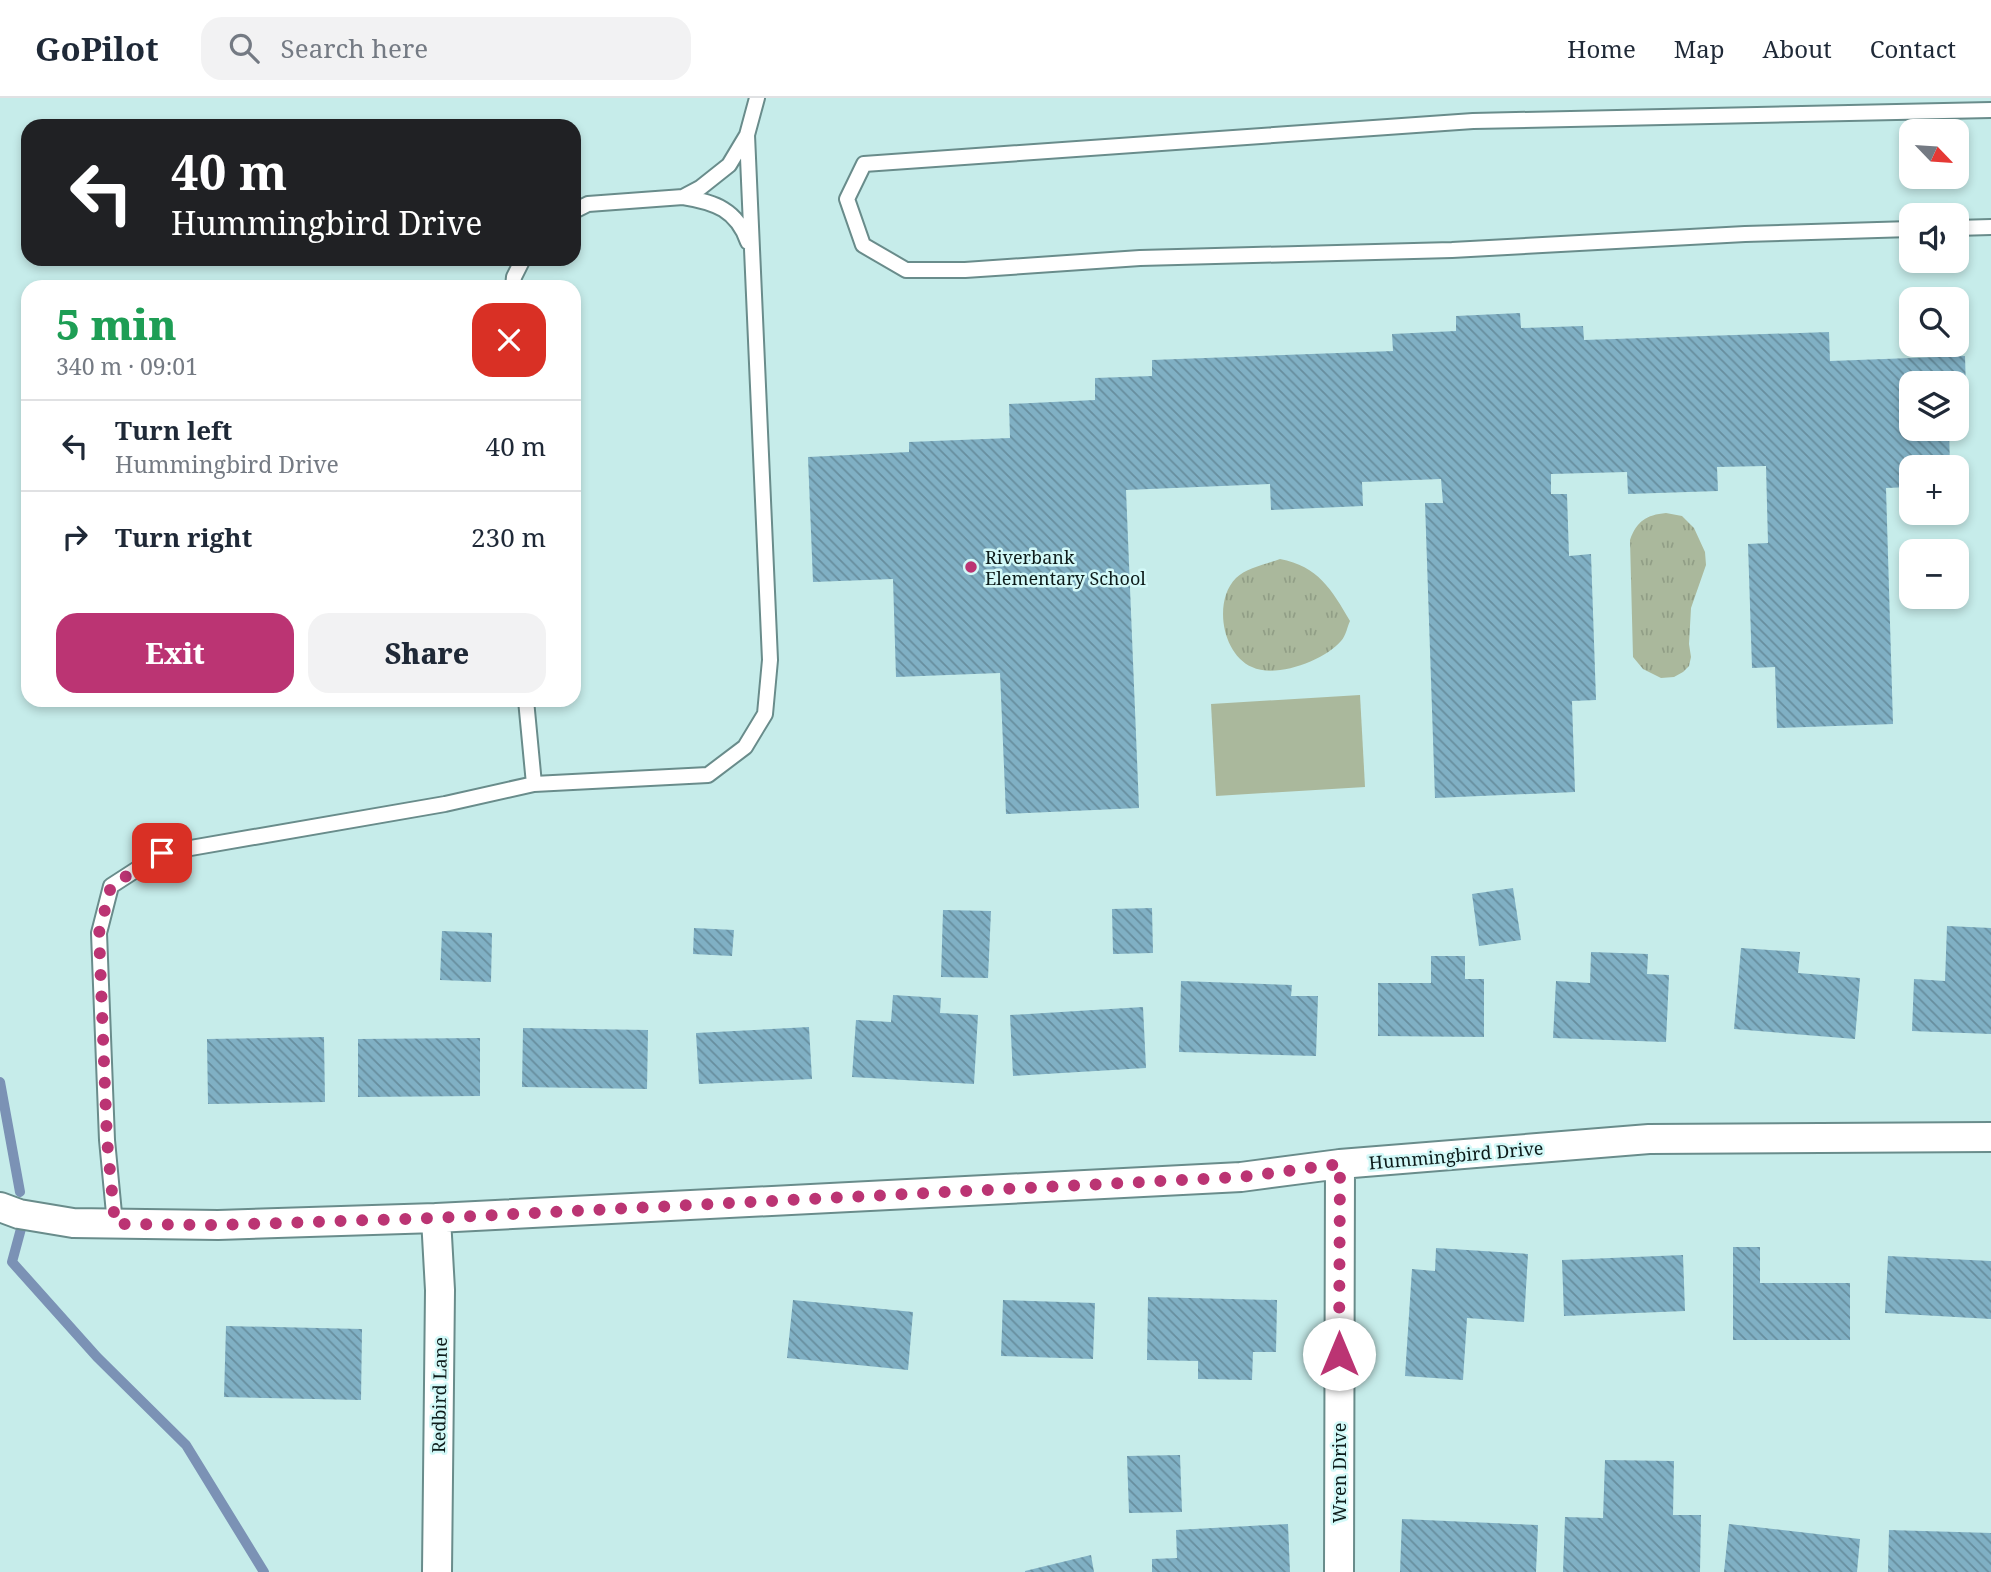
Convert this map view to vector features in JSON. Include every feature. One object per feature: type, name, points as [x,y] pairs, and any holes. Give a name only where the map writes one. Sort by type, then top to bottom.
[{"type":"street","name":"Hummingbird Drive","points":[[0,1207],[19,1214],[73,1223],[218,1225],[436,1218],[1227,1178],[1340,1164],[1649,1139],[1991,1137]]},
{"type":"street","name":"Wren Drive","points":[[1339,1572],[1340,1164]]},
{"type":"street","name":"Redbird Lane","points":[[436,1218],[440,1290],[437,1572]]},
{"type":"lane","points":[[683,197],[701,188],[729,165],[747,135],[757,98]]},
{"type":"lane","points":[[1899,229],[1745,234],[1452,250],[1140,258],[965,270],[906,270],[863,245],[847,199],[864,164],[979,154],[1473,121],[1991,110]]},
{"type":"lane","points":[[115,1224],[107,1140],[99,933],[111,886],[162,853],[445,804],[534,784],[708,775],[745,747],[765,714],[770,660],[747,135]]},
{"type":"lane","points":[[581,207],[587,204],[683,197],[701,200],[725,211],[742,226],[752,254]]},
{"type":"lane","points":[[1969,228],[1991,227]]},
{"type":"lane","points":[[527,707],[534,784]]},
{"type":"green space","points":[[1666,513],[1682,516],[1694,528],[1705,552],[1706,565],[1691,608],[1689,666],[1674,677],[1661,678],[1643,669],[1633,657],[1630,540],[1643,520]]},
{"type":"green space","points":[[1280,559],[1304,567],[1322,581],[1350,621],[1343,639],[1324,655],[1300,666],[1274,671],[1262,670],[1252,667],[1234,651],[1224,626],[1225,600],[1229,588],[1240,575]]},
{"type":"green space","points":[[1360,695],[1365,787],[1216,796],[1211,704]]},
{"type":"building","name":"Riverbank Elementary School","points":[[1520,313],[1521,328],[1583,326],[1584,340],[1829,332],[1830,361],[1965,357],[1965,371],[1899,371],[1899,441],[1949,441],[1950,455],[1899,455],[1899,487],[1886,488],[1893,724],[1777,728],[1775,667],[1752,668],[1748,544],[1768,543],[1766,466],[1717,467],[1718,491],[1628,494],[1627,472],[1551,474],[1551,494],[1567,494],[1569,556],[1591,554],[1596,700],[1572,701],[1575,792],[1435,798],[1425,503],[1443,503],[1441,479],[1362,482],[1363,506],[1271,510],[1270,484],[1126,490],[1139,808],[1006,814],[1000,673],[896,677],[893,579],[813,582],[808,457],[909,452],[909,442],[1010,438],[1009,404],[1095,400],[1095,378],[1152,376],[1152,360],[1393,351],[1392,334],[1456,331],[1456,316]]},
{"type":"building","points":[[1513,888],[1521,940],[1479,946],[1472,894]]},
{"type":"building","points":[[1152,908],[1153,953],[1113,954],[1112,909]]},
{"type":"building","points":[[943,910],[991,911],[988,978],[941,977]]},
{"type":"building","points":[[1947,926],[1991,928],[1991,1034],[1912,1031],[1914,979],[1945,981]]},
{"type":"building","points":[[694,928],[734,930],[732,956],[693,954]]},
{"type":"building","points":[[442,931],[492,933],[491,982],[440,980]]},
{"type":"building","points":[[1741,948],[1800,952],[1798,973],[1860,978],[1855,1039],[1734,1029]]},
{"type":"building","points":[[1591,952],[1648,954],[1647,974],[1669,975],[1666,1042],[1553,1038],[1556,981],[1590,983]]},
{"type":"building","points":[[1431,956],[1465,956],[1465,979],[1484,979],[1484,1037],[1378,1036],[1378,983],[1431,983]]},
{"type":"building","points":[[1181,981],[1292,985],[1291,996],[1318,996],[1316,1056],[1179,1052]]},
{"type":"building","points":[[893,995],[941,998],[940,1013],[978,1015],[974,1084],[852,1077],[856,1020],[891,1022]]},
{"type":"building","points":[[1143,1007],[1146,1068],[1013,1076],[1010,1015]]},
{"type":"building","points":[[809,1027],[812,1079],[699,1084],[696,1033]]},
{"type":"building","points":[[523,1028],[648,1030],[647,1089],[522,1087]]},
{"type":"building","points":[[324,1037],[325,1102],[208,1104],[207,1039]]},
{"type":"building","points":[[480,1038],[480,1096],[358,1097],[358,1039]]},
{"type":"building","points":[[1733,1247],[1760,1247],[1760,1283],[1850,1283],[1850,1340],[1733,1340]]},
{"type":"building","points":[[1436,1248],[1528,1254],[1524,1322],[1467,1318],[1463,1380],[1405,1376],[1412,1269],[1435,1271]]},
{"type":"building","points":[[1683,1255],[1685,1311],[1564,1316],[1562,1260]]},
{"type":"building","points":[[1888,1256],[1991,1261],[1991,1319],[1885,1313]]},
{"type":"building","points":[[1148,1297],[1277,1300],[1276,1352],[1253,1352],[1252,1380],[1198,1379],[1198,1361],[1147,1360]]},
{"type":"building","points":[[793,1300],[913,1312],[908,1370],[787,1358]]},
{"type":"building","points":[[1003,1300],[1095,1303],[1093,1359],[1001,1356]]},
{"type":"building","points":[[226,1326],[362,1329],[361,1400],[224,1397]]},
{"type":"building","points":[[1180,1455],[1182,1512],[1129,1513],[1127,1456]]},
{"type":"building","points":[[1605,1460],[1674,1461],[1673,1515],[1701,1515],[1700,1572],[1563,1572],[1565,1517],[1603,1518]]},
{"type":"building","points":[[1402,1519],[1538,1525],[1536,1572],[1400,1572]]},
{"type":"building","points":[[1288,1524],[1290,1572],[1152,1572],[1152,1559],[1177,1558],[1176,1530]]},
{"type":"building","points":[[1729,1524],[1860,1539],[1857,1572],[1724,1572]]},
{"type":"building","points":[[1889,1530],[1991,1533],[1991,1572],[1888,1572]]},
{"type":"building","points":[[1091,1555],[1094,1572],[1025,1572],[1025,1571]]},
{"type":"waterway","points":[[0,1082],[20,1192]]},
{"type":"waterway","points":[[22,1225],[12,1262],[97,1357],[186,1445],[264,1572]]},
{"type":"place","name":"Riverbank Elementary School","points":[[971,567]]},
{"type":"route","points":[[162,853],[111,886],[99,933],[107,1140],[115,1224],[218,1225],[436,1218],[1241,1177],[1340,1164],[1339,1354]]}]
